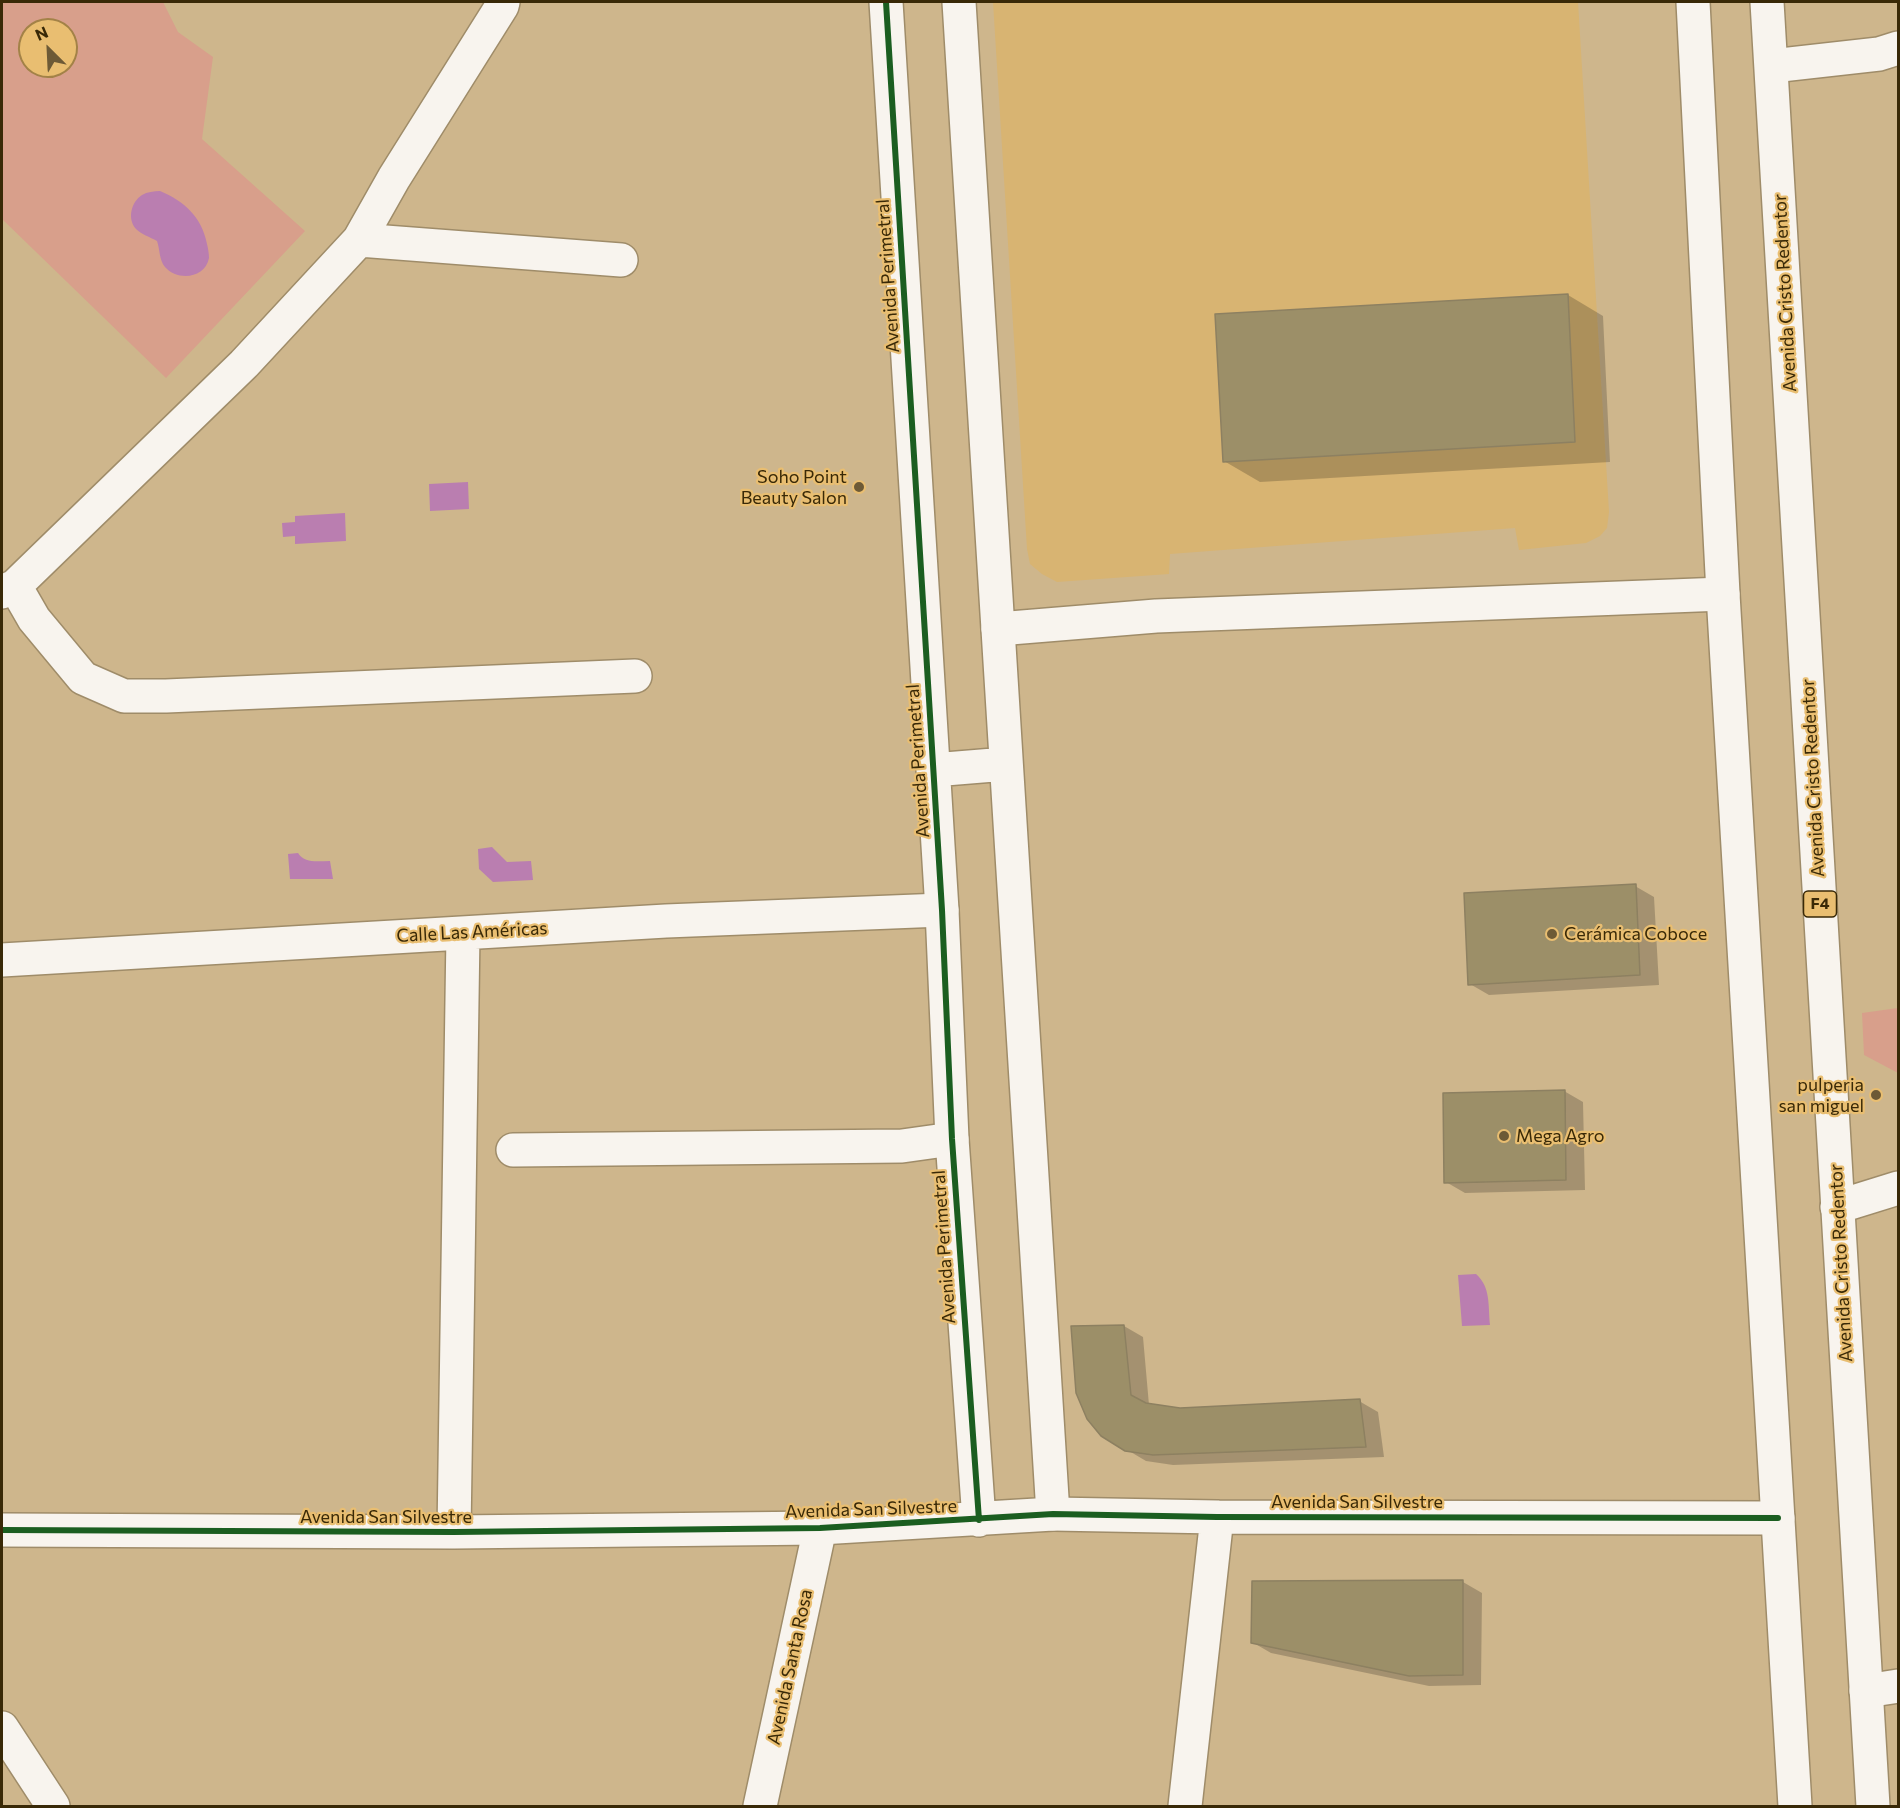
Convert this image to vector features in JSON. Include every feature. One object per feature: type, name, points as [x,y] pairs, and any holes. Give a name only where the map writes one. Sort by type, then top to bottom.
[{"type":"main road","points":[[502,2],[502,6],[394,178],[359,240],[244,364],[8,589],[83,678],[124,696],[635,676]]},
{"type":"main road","name":"Avenida Perimetral","points":[[886,2],[942,910],[952,1139],[979,1520]]},
{"type":"main road","points":[[959,2],[1053,1514]]},
{"type":"main road","points":[[1693,2],[1723,594],[1795,1806]]},
{"type":"main road","name":"Avenida Cristo Redentor","points":[[1767,2],[1873,1806]]},
{"type":"main road","points":[[1772,66],[1879,54],[1899,48]]},
{"type":"main road","points":[[359,240],[621,260]]},
{"type":"main road","points":[[998,629],[1156,616],[1723,594]]},
{"type":"main road","points":[[933,770],[1006,764]]},
{"type":"main road","name":"Calle Las Américas","points":[[2,960],[666,921],[942,910]]},
{"type":"main road","points":[[454,1532],[463,933]]},
{"type":"main road","points":[[513,1150],[902,1146],[952,1139]]},
{"type":"main road","points":[[1837,1207],[1899,1188]]},
{"type":"main road","name":"Avenida San Silvestre","points":[[2,1530],[454,1532],[820,1528],[1053,1514],[1217,1517],[1778,1518]]},
{"type":"main road","points":[[1185,1806],[1217,1517]]},
{"type":"main road","name":"Avenida Santa Rosa","points":[[760,1806],[820,1528]]},
{"type":"main road","points":[[1866,1691],[1899,1686]]},
{"type":"main road","points":[[2,1728],[53,1806]]},
{"type":"shaded area","points":[[2,2],[163,2],[178,32],[213,57],[202,139],[305,231],[166,378],[2,219]]},
{"type":"shaded area","points":[[993,2],[1578,2],[1609,512],[1607,528],[1600,536],[1586,543],[1519,550],[1515,528],[1170,554],[1169,574],[1057,582],[1030,564],[1027,549]]},
{"type":"shaded area","points":[[160,191],[191,211],[205,234],[209,258],[202,270],[196,274],[183,276],[170,271],[162,261],[157,241],[140,232],[133,225],[131,216],[138,198],[144,194]]},
{"type":"shaded area","points":[[468,482],[469,509],[430,511],[429,484]]},
{"type":"shaded area","points":[[345,513],[346,541],[295,544],[295,536],[283,537],[282,523],[295,522],[295,516]]},
{"type":"shaded area","points":[[492,847],[507,862],[531,861],[533,880],[493,882],[479,869],[478,849]]},
{"type":"shaded area","points":[[298,853],[308,860],[330,861],[333,879],[290,879],[288,854]]},
{"type":"shaded area","points":[[1898,1008],[1898,1073],[1864,1055],[1862,1013]]},
{"type":"shaded area","points":[[1476,1274],[1486,1291],[1490,1325],[1462,1326],[1458,1275]]},
{"type":"building","points":[[1568,294],[1575,442],[1223,462],[1215,314]]},
{"type":"building","name":"Cerámica Coboce","points":[[1636,884],[1640,975],[1468,985],[1464,893]]},
{"type":"building","name":"Mega Agro","points":[[1565,1090],[1566,1180],[1444,1183],[1443,1093]]},
{"type":"building","points":[[1124,1325],[1131,1395],[1146,1403],[1180,1408],[1360,1399],[1366,1447],[1153,1455],[1125,1451],[1101,1436],[1087,1419],[1076,1393],[1071,1326]]},
{"type":"building","points":[[1463,1580],[1463,1675],[1409,1676],[1251,1643],[1252,1581]]},
{"type":"cycle path","points":[[886,2],[942,910],[952,1139],[979,1520]]},
{"type":"cycle path","points":[[2,1530],[454,1532],[820,1528],[1053,1514],[1217,1517],[1778,1518]]},
{"type":"place","name":"Soho Point Beauty Salon","points":[[859,487]]},
{"type":"place","name":"Cerámica Coboce","points":[[1552,934]]},
{"type":"place","name":"pulperia san miguel","points":[[1876,1095]]},
{"type":"place","name":"Mega Agro","points":[[1504,1136]]}]
